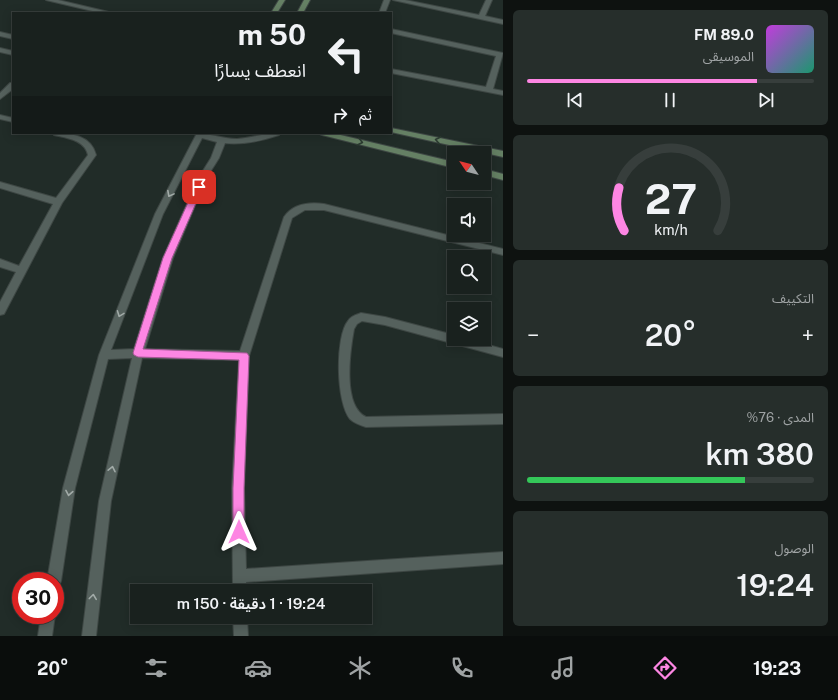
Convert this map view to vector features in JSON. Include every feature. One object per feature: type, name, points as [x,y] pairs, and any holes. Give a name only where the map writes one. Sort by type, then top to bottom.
[{"type":"main road","points":[[275,12],[282,0]]},
{"type":"main road","points":[[301,12],[307,0]]},
{"type":"main road","points":[[392,130],[503,154]]},
{"type":"main road","points":[[326,134],[447,163]]},
{"type":"main road","points":[[491,174],[503,177]]},
{"type":"street","points":[[49,0],[68,7],[103,12]]},
{"type":"street","points":[[68,7],[75,0]]},
{"type":"street","points":[[382,12],[387,0]]},
{"type":"street","points":[[396,0],[503,22]]},
{"type":"street","points":[[481,18],[489,0]]},
{"type":"street","points":[[392,32],[502,55],[489,90]]},
{"type":"street","points":[[0,34],[12,37]]},
{"type":"street","points":[[0,50],[12,53]]},
{"type":"street","points":[[392,71],[503,93]]},
{"type":"street","points":[[0,96],[12,85]]},
{"type":"street","points":[[0,117],[12,120]]},
{"type":"street","points":[[0,311],[58,202],[92,155],[90,145],[78,139],[60,134]]},
{"type":"street","points":[[55,572],[69,488],[104,355],[159,214],[199,134],[222,141],[247,141],[273,134]]},
{"type":"street","points":[[89,636],[105,501],[138,353],[168,258],[203,177],[215,158],[222,141]]},
{"type":"street","points":[[0,185],[58,202]]},
{"type":"street","points":[[240,584],[238,488],[244,356],[286,223],[293,212],[311,205],[324,207],[503,252]]},
{"type":"street","points":[[0,263],[21,270]]},
{"type":"street","points":[[503,353],[385,321],[361,317],[356,319],[351,324],[348,330],[345,359],[345,391],[349,407],[354,415],[358,419],[366,422],[503,419]]},
{"type":"street","points":[[104,355],[138,353],[244,356]]},
{"type":"street","points":[[239,576],[503,558]]},
{"type":"street","points":[[45,636],[47,624]]},
{"type":"street","points":[[240,624],[241,636]]},
{"type":"route","points":[[199,187],[168,258],[138,353],[244,356],[238,488],[239,532]]}]
